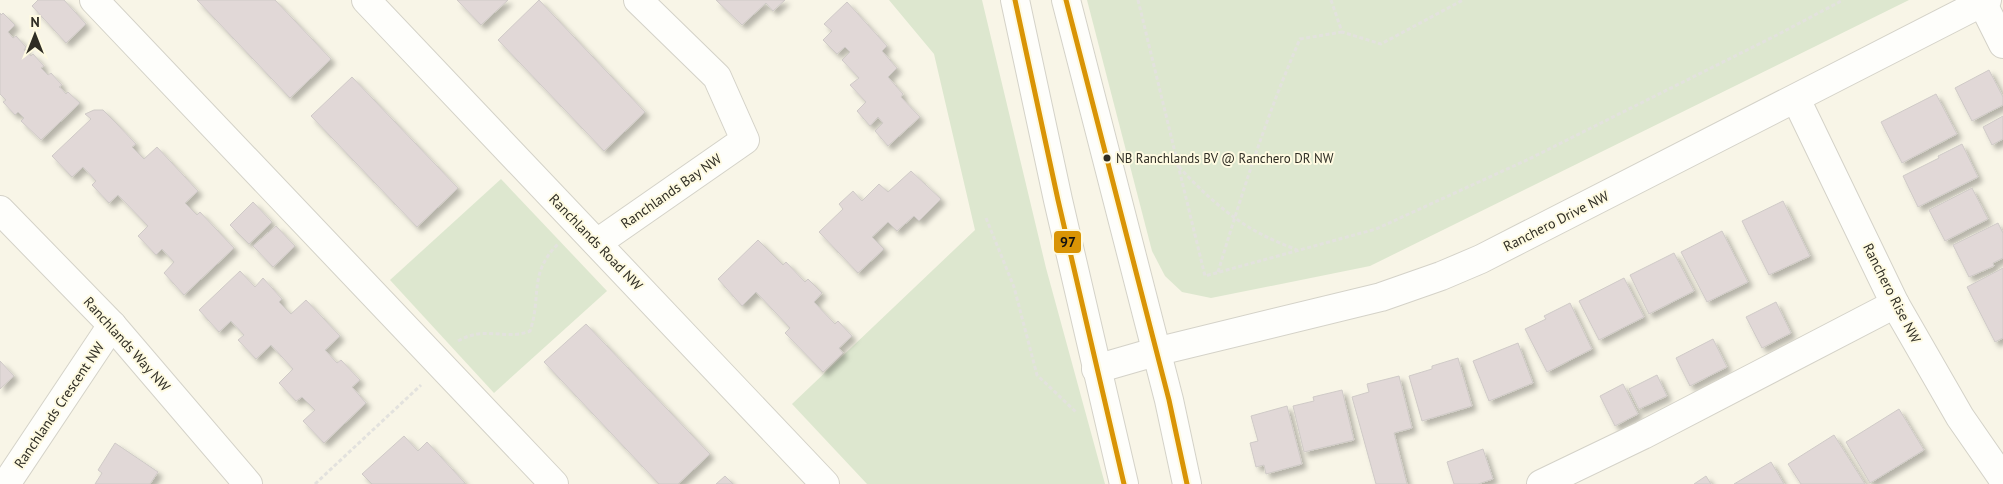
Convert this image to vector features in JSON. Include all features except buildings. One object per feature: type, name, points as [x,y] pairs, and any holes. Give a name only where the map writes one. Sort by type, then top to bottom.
[{"type":"street","points":[[94,0],[554,484]]},
{"type":"street","name":"Ranchlands Road NW","points":[[366,0],[825,484]]},
{"type":"street","name":"Ranchlands Bay NW","points":[[597,243],[745,140],[717,77],[638,0]]},
{"type":"street","points":[[1015,0],[1096,369],[1124,484]]},
{"type":"street","points":[[1066,0],[1168,400],[1186,484]]},
{"type":"street","points":[[1984,1],[2003,44]]},
{"type":"street","name":"Ranchero Drive NW","points":[[1096,369],[1156,352],[1381,297],[1441,276],[1481,259],[1984,1]]},
{"type":"street","name":"Ranchero Rise NW","points":[[1796,99],[1895,304],[1960,417],[2003,479]]},
{"type":"street","name":"Ranchlands Way NW","points":[[0,210],[112,325],[248,484]]},
{"type":"street","points":[[1541,484],[1643,435],[1895,304]]},
{"type":"street","name":"Ranchlands Crescent NW","points":[[6,484],[112,325]]},
{"type":"path","points":[[1138,0],[1205,276],[1376,229],[1529,159],[1768,40],[1843,0]]},
{"type":"path","points":[[1331,0],[1342,32]]},
{"type":"path","points":[[1218,272],[1235,216],[1286,69],[1300,39],[1342,32],[1381,44],[1463,0]]},
{"type":"path","points":[[1178,166],[1199,189],[1235,216],[1260,233],[1298,250]]},
{"type":"path","points":[[986,218],[1014,287],[1037,375],[1077,414]]},
{"type":"green space","points":[[889,0],[982,0],[1046,268],[1105,484],[867,484],[792,404],[975,230],[934,54]]},
{"type":"green space","points":[[1087,0],[1909,0],[1370,266],[1211,298],[1182,292],[1165,276],[1152,251]]},
{"type":"green space","points":[[501,179],[607,291],[494,393],[390,280]]},
{"type":"transit line","name":"97","points":[[1015,0],[1058,200],[1124,484]]},
{"type":"transit line","name":"97","points":[[1066,0],[1169,400],[1187,484]]},
{"type":"place","name":"NB Ranchlands BV @ Ranchero DR NW","points":[[1107,158]]}]
